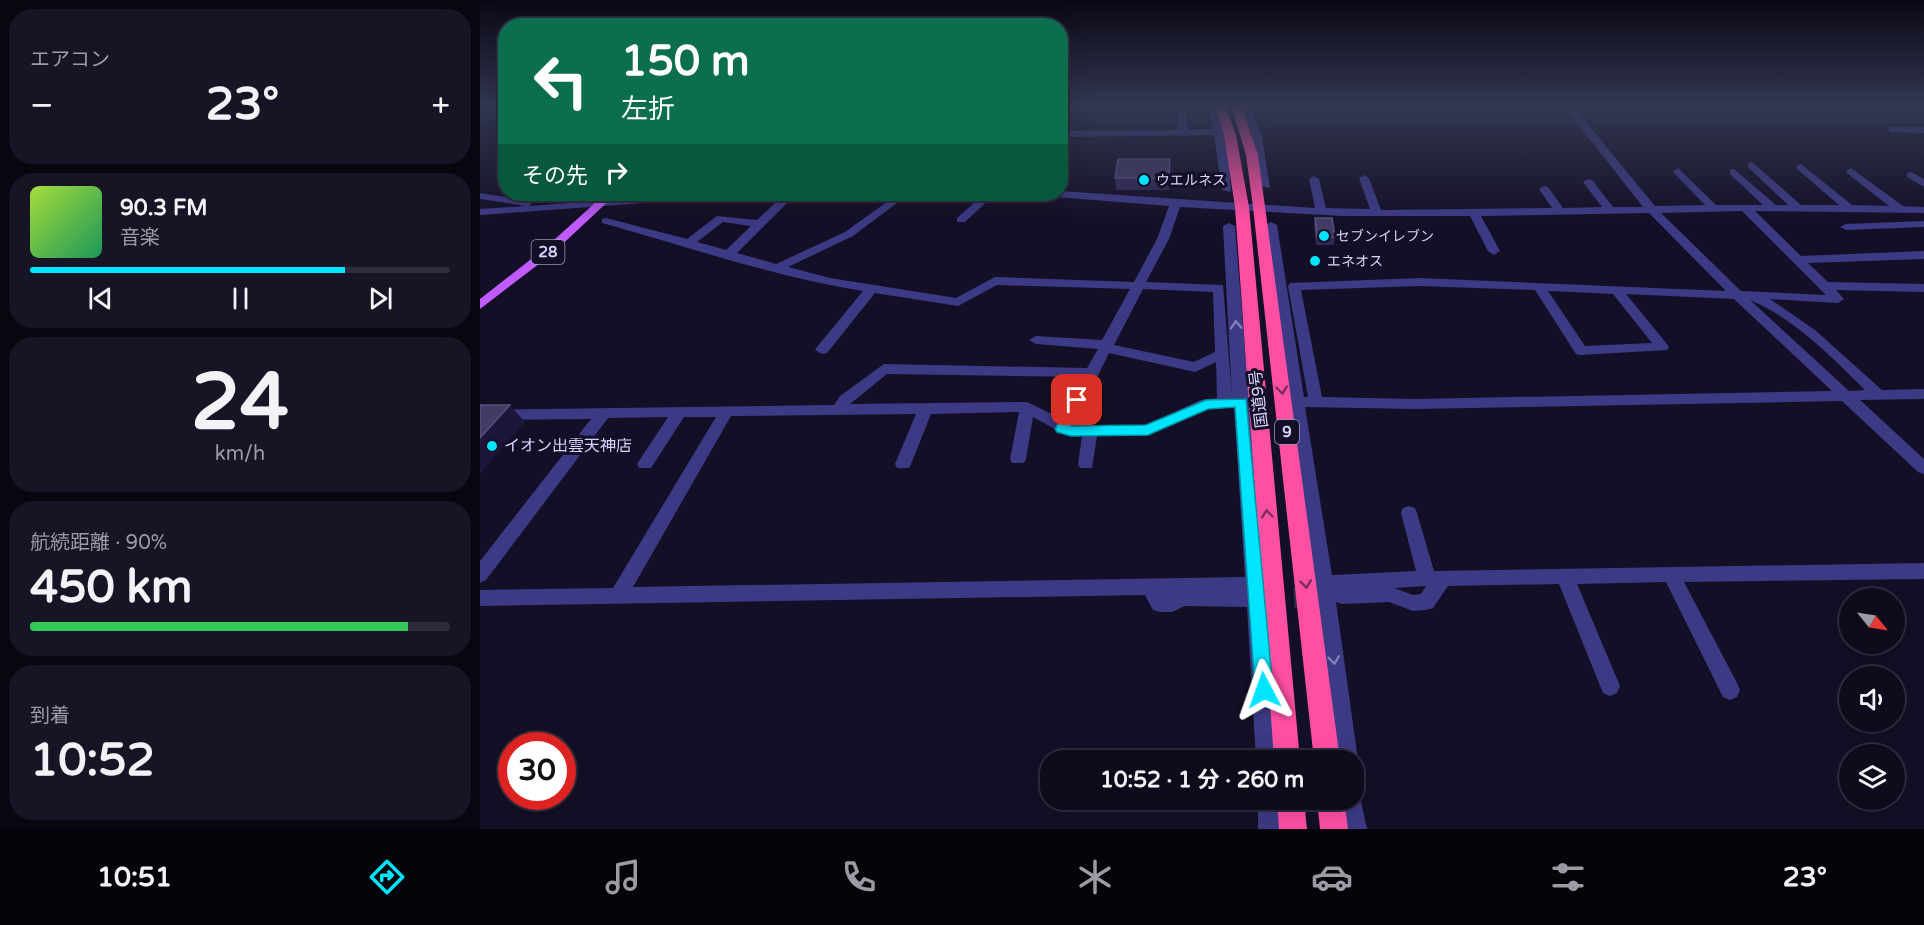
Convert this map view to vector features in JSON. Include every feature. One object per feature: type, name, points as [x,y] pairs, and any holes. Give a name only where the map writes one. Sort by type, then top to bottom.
[{"type":"highway","name":"国道9号","points":[[1230,144],[1229,178],[1251,207],[1270,238],[1282,336],[1302,549],[1326,750]]},
{"type":"highway","name":"国道9号","points":[[1252,144],[1255,152],[1251,207],[1239,277],[1254,372],[1286,750]]},
{"type":"highway","points":[[1291,810],[1293,829]]},
{"type":"highway","points":[[1332,810],[1334,829]]},
{"type":"main road","name":"28","points":[[480,305],[533,265],[603,201]]},
{"type":"street","points":[[1222,144],[1229,178]]},
{"type":"street","points":[[1253,144],[1266,186]]},
{"type":"street","points":[[1598,144],[1650,208],[1737,295],[1924,468]]},
{"type":"street","points":[[1752,165],[1798,208]]},
{"type":"street","points":[[1801,167],[1848,207]]},
{"type":"street","points":[[1678,171],[1713,208]]},
{"type":"street","points":[[1851,171],[1900,209]]},
{"type":"street","points":[[1734,172],[1773,208]]},
{"type":"street","points":[[1911,175],[1924,184]]},
{"type":"street","points":[[1364,178],[1376,212]]},
{"type":"street","points":[[1314,179],[1321,210]]},
{"type":"street","points":[[1588,182],[1608,208]]},
{"type":"street","points":[[1544,189],[1558,209]]},
{"type":"street","points":[[1068,195],[1251,207],[1376,212],[1848,207],[1924,210]]},
{"type":"street","points":[[480,196],[498,198]]},
{"type":"street","points":[[521,201],[532,205],[532,208]]},
{"type":"street","points":[[480,212],[645,201]]},
{"type":"street","points":[[728,255],[783,201]]},
{"type":"street","points":[[777,268],[849,234],[894,201]]},
{"type":"street","points":[[961,220],[982,201]]},
{"type":"street","points":[[1062,429],[1163,239],[1176,202]]},
{"type":"street","points":[[1346,750],[1324,583],[1294,286],[1420,282],[1838,299],[1746,209]]},
{"type":"street","points":[[1473,211],[1494,251]]},
{"type":"street","points":[[688,244],[721,218],[758,224]]},
{"type":"street","points":[[606,221],[828,282],[958,302],[995,281],[1219,288],[1230,357],[1233,403],[1248,472],[1267,750]]},
{"type":"street","points":[[1846,227],[1924,224]]},
{"type":"street","points":[[1229,225],[1239,277],[1230,357]]},
{"type":"street","points":[[1799,260],[1924,255]]},
{"type":"street","points":[[1825,286],[1924,288]]},
{"type":"street","points":[[1540,288],[1581,351],[1662,347],[1617,291]]},
{"type":"street","points":[[822,350],[871,290]]},
{"type":"street","points":[[1754,295],[1815,334],[1876,394]]},
{"type":"street","points":[[1282,336],[1307,402]]},
{"type":"street","points":[[1036,340],[1106,346],[1195,367],[1230,357],[1254,372]]},
{"type":"street","points":[[838,410],[845,400],[884,369],[1092,373]]},
{"type":"street","points":[[1307,402],[1426,404],[1924,394]]},
{"type":"street","points":[[480,415],[1027,407],[1062,429],[1090,431],[1148,430],[1206,404],[1233,403]]},
{"type":"street","points":[[1018,459],[1027,407]]},
{"type":"street","points":[[903,464],[925,409]]},
{"type":"street","points":[[619,595],[727,411]]},
{"type":"street","points":[[645,464],[680,412]]},
{"type":"street","points":[[480,575],[604,413]]},
{"type":"street","points":[[1086,464],[1090,431]]},
{"type":"street","points":[[1248,472],[1265,486]]},
{"type":"street","points":[[1342,596],[1389,594],[1413,603],[1426,602],[1435,578],[1409,513]]},
{"type":"street","points":[[1302,549],[1322,564]]},
{"type":"street","points":[[1324,583],[1435,578],[1924,571]]},
{"type":"street","points":[[1671,574],[1730,690]]},
{"type":"street","points":[[1565,576],[1610,686]]},
{"type":"street","points":[[480,598],[1256,585]]},
{"type":"street","points":[[1153,586],[1153,593],[1160,604],[1172,604],[1182,598],[1243,600]]},
{"type":"street","points":[[1265,711],[1285,736]]},
{"type":"street","points":[[1269,810],[1270,829]]},
{"type":"street","points":[[1352,810],[1355,829]]},
{"type":"building","points":[[1118,159],[1170,159],[1169,178],[1115,178]]},
{"type":"building","points":[[1315,218],[1332,218],[1335,237],[1317,237]]},
{"type":"building","points":[[480,405],[510,405],[480,438]]},
{"type":"tunnel","points":[[1264,599],[1315,597]]},
{"type":"place","name":"ウエルネス","points":[[1144,180]]},
{"type":"place","name":"セブンイレブン","points":[[1324,236]]},
{"type":"place","name":"エネオス","points":[[1315,261]]},
{"type":"place","name":"イオン出雲天神店","points":[[492,446]]},
{"type":"route","points":[[1077,400],[1062,429],[1071,431],[1148,430],[1206,404],[1241,402],[1264,690]]}]
